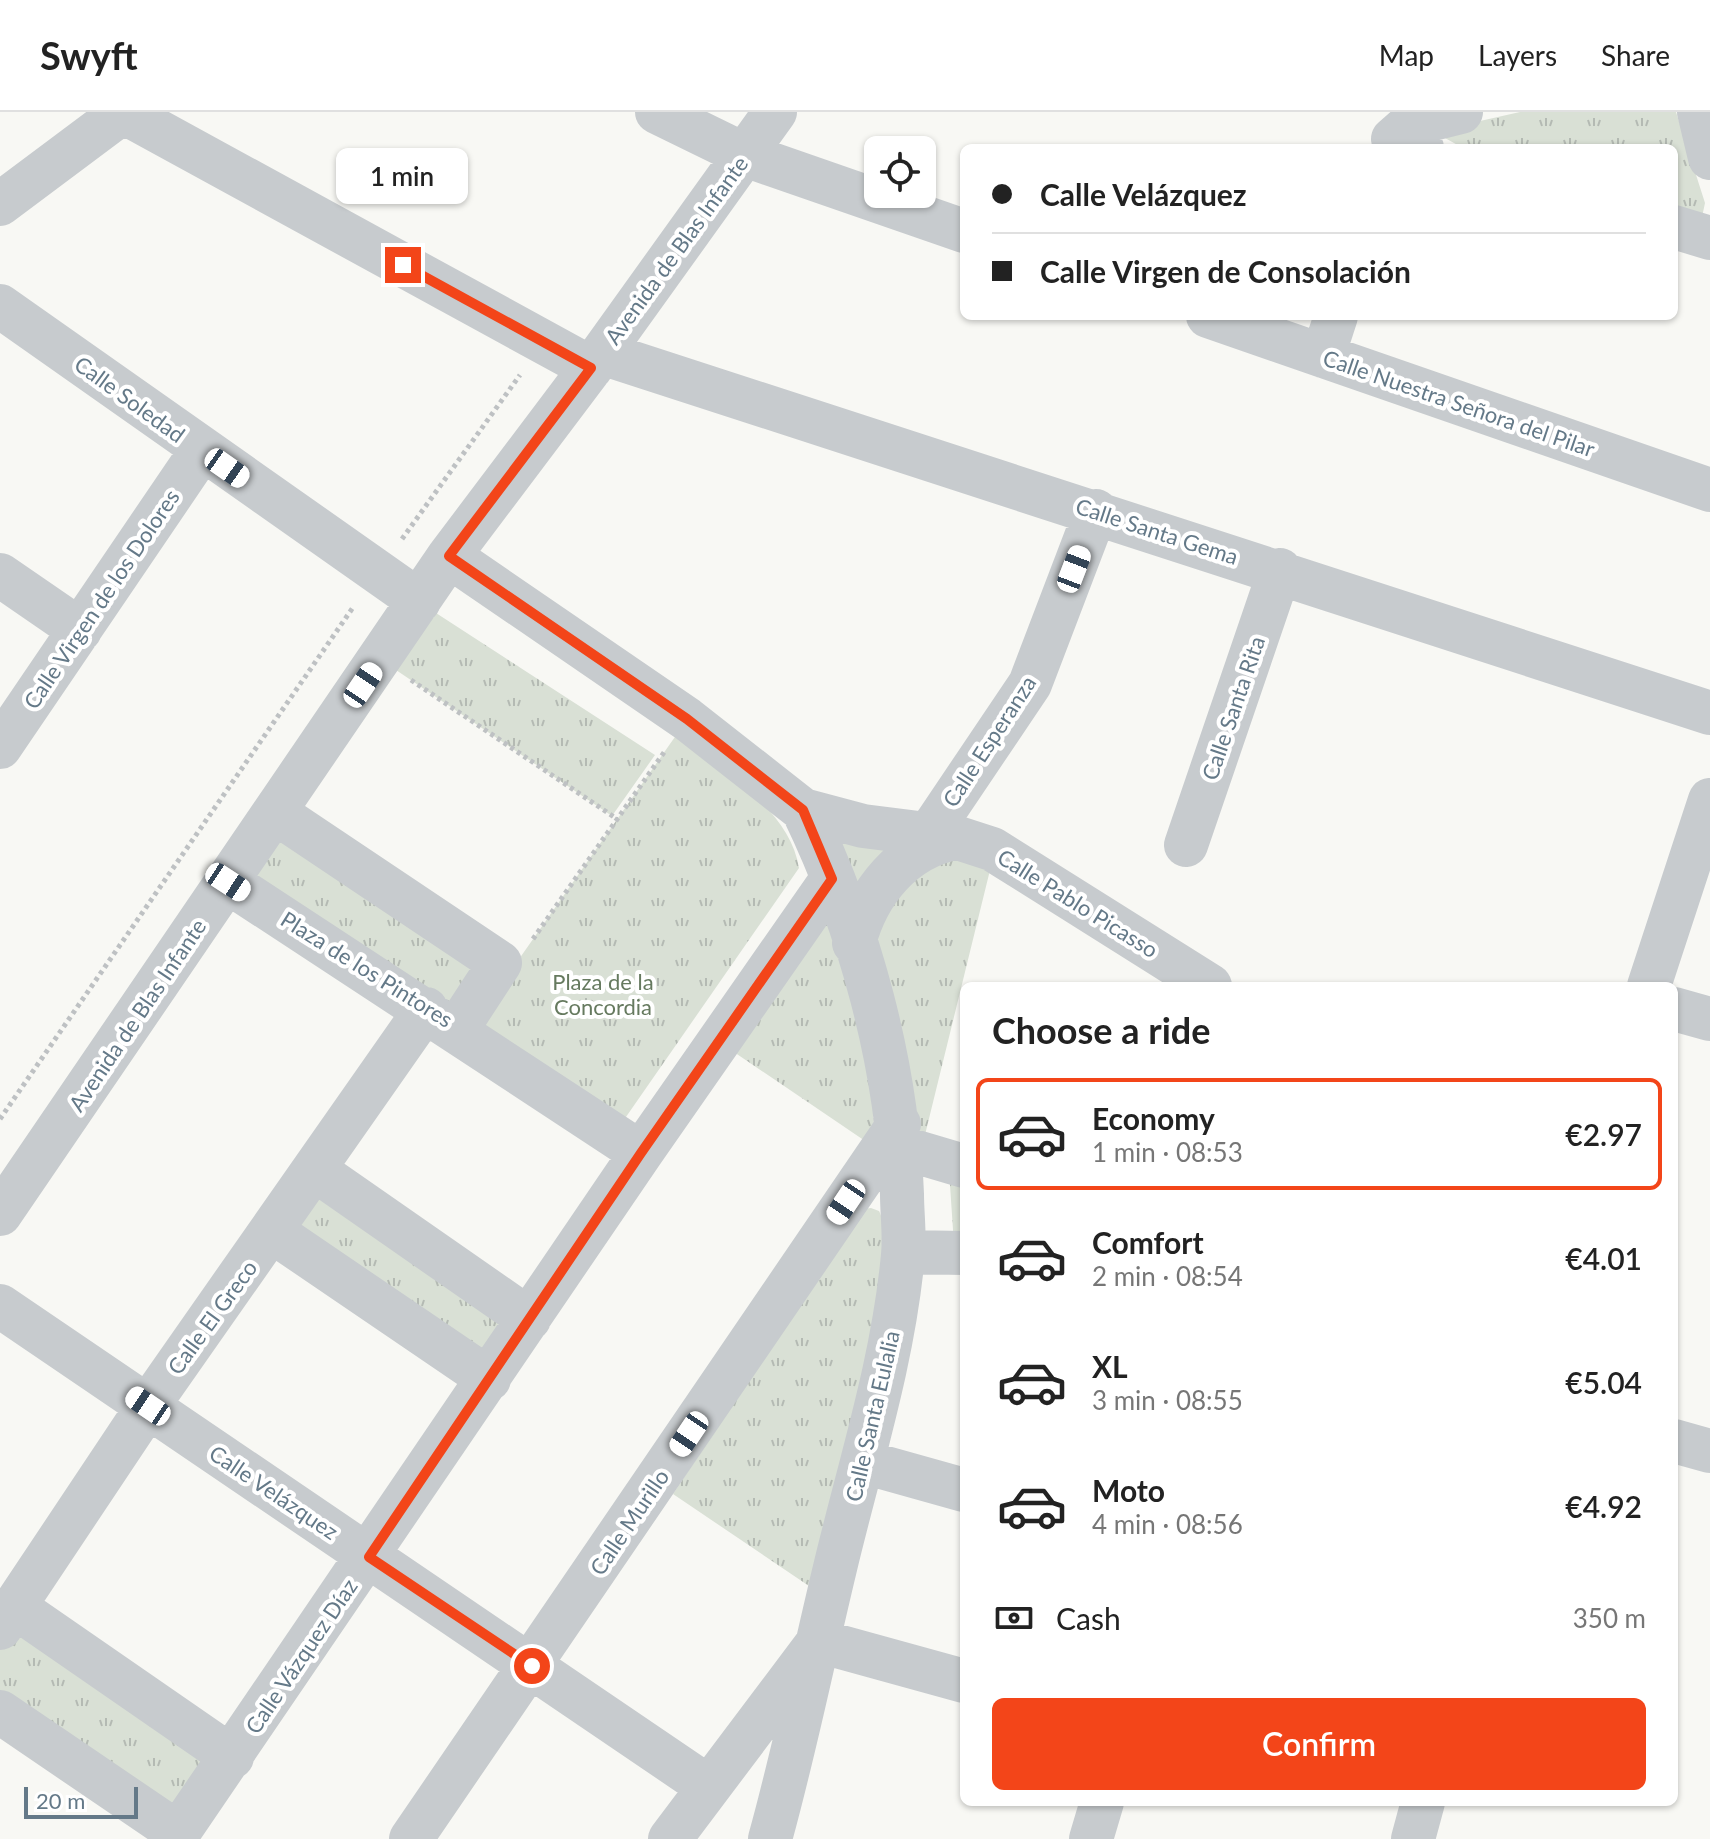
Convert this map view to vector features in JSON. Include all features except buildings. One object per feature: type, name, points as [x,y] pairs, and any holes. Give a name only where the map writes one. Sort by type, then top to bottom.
[{"type":"street","name":"Calle Santa Gema","points":[[0,204],[123,112],[596,360],[1096,511],[1710,713]]},
{"type":"street","points":[[657,112],[745,155],[960,230]]},
{"type":"street","name":"Avenida de Blas Infante","points":[[0,1214],[449,556],[596,360],[775,112]]},
{"type":"street","points":[[1402,144],[1409,125],[1461,112]]},
{"type":"street","points":[[1699,112],[1710,158]]},
{"type":"street","points":[[1678,228],[1710,238]]},
{"type":"street","name":"Calle Soledad","points":[[0,306],[201,451],[419,601]]},
{"type":"street","name":"Calle Nuestra Señora del Pilar","points":[[1232,320],[1330,336],[1710,490]]},
{"type":"street","name":"Calle Virgen de los Dolores","points":[[0,747],[201,451]]},
{"type":"street","name":"Calle Esperanza","points":[[943,836],[1030,684],[1096,511]]},
{"type":"street","name":"Calle Pablo Picasso","points":[[449,556],[687,719],[803,810],[863,826],[943,836],[1006,856],[1190,980]]},
{"type":"street","name":"Calle Santa Rita","points":[[1186,845],[1280,570]]},
{"type":"street","points":[[0,575],[80,630]]},
{"type":"street","points":[[1650,982],[1710,800]]},
{"type":"street","name":"Calle Santa Eulalia","points":[[770,1839],[798,1740],[819,1641],[887,1372],[904,1252],[899,1136],[874,1011],[832,879],[803,810]]},
{"type":"street","name":"Plaza de los Pintores","points":[[228,882],[442,1019],[500,963],[276,813]]},
{"type":"street","points":[[854,943],[870,900],[893,873],[922,847],[943,836]]},
{"type":"street","name":"Calle Vázquez Díaz","points":[[176,1836],[369,1557],[641,1153],[832,879]]},
{"type":"street","points":[[1678,1010],[1710,1019]]},
{"type":"street","points":[[442,1019],[641,1153]]},
{"type":"street","name":"Calle El Greco","points":[[7,1617],[148,1406],[315,1170],[442,1019]]},
{"type":"street","points":[[899,1136],[960,1164]]},
{"type":"street","name":"Calle Murillo","points":[[411,1839],[899,1136]]},
{"type":"street","points":[[315,1170],[529,1319]]},
{"type":"street","points":[[273,1232],[489,1379]]},
{"type":"street","points":[[904,1252],[960,1253]]},
{"type":"street","name":"Calle Velázquez","points":[[0,1306],[707,1786]]},
{"type":"street","points":[[1678,1442],[1710,1451]]},
{"type":"street","points":[[864,1462],[960,1489]]},
{"type":"street","points":[[7,1617],[232,1757]]},
{"type":"street","points":[[670,1839],[819,1641],[960,1680]]},
{"type":"street","points":[[0,1712],[176,1836]]},
{"type":"street","points":[[1091,1839],[1101,1806]]},
{"type":"path","points":[[380,659],[617,819]]},
{"type":"path","points":[[527,948],[687,719]]},
{"type":"green space","points":[[1520,112],[1676,112],[1705,203],[1702,217],[1678,215],[1678,144],[1456,144],[1445,138],[1449,128]]},
{"type":"green space","points":[[436,613],[655,755],[612,816],[396,670]]},
{"type":"green space","name":"Plaza de la Concordia","points":[[677,734],[732,776],[768,809],[793,847],[799,868],[619,1127],[472,1026]]},
{"type":"green space","points":[[282,829],[490,965],[455,1017],[245,882]]},
{"type":"green space","points":[[834,829],[899,842],[858,899]]},
{"type":"green space","points":[[945,849],[992,862],[963,982],[960,982],[923,1143],[877,956],[877,916]]},
{"type":"green space","points":[[827,922],[834,934],[869,1067],[874,1121],[871,1145],[728,1048]]},
{"type":"green space","points":[[949,1170],[960,1173],[960,1246],[954,1245]]},
{"type":"green space","points":[[316,1182],[518,1321],[486,1367],[283,1230]]},
{"type":"green space","points":[[862,1209],[879,1211],[884,1237],[872,1332],[845,1451],[809,1586],[673,1494]]},
{"type":"green space","points":[[19,1622],[209,1754],[168,1812],[0,1697],[0,1650]]},
{"type":"route","points":[[403,265],[591,368],[449,556],[687,719],[803,810],[832,879],[641,1153],[369,1557],[532,1666]]}]
